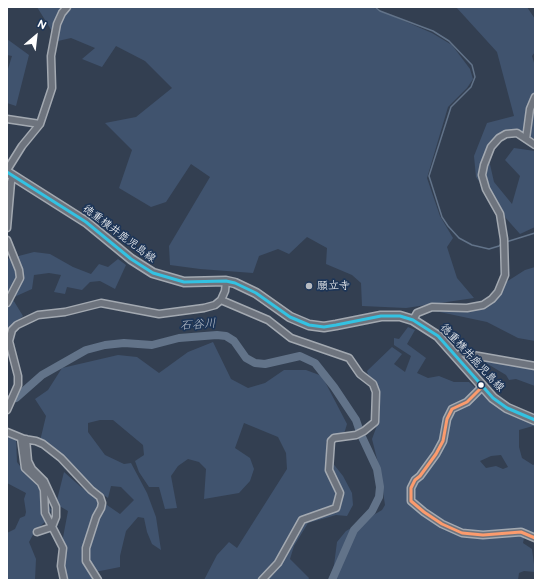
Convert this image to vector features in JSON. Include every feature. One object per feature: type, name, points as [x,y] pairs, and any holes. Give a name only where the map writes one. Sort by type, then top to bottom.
[{"type":"main road","name":"徳重横井鹿児島線","points":[[9,173],[86,222],[131,259],[153,273],[194,283],[226,281],[247,288],[283,313],[309,325],[324,327],[381,316],[400,316],[414,320],[429,329],[493,398],[507,408],[535,420]]},
{"type":"street","points":[[7,228],[11,182],[9,173],[22,146],[40,124],[52,88],[51,56],[57,24],[62,13],[67,7]]},
{"type":"street","points":[[526,139],[530,109],[535,97]]},
{"type":"street","points":[[7,119],[40,124]]},
{"type":"street","points":[[414,320],[417,313],[432,307],[467,308],[484,305],[498,292],[504,280],[504,243],[500,214],[486,189],[482,175],[484,165],[489,151],[499,138],[513,132],[535,145]]},
{"type":"street","points":[[7,240],[19,270],[20,278],[7,303]]},
{"type":"street","points":[[7,410],[15,394],[18,376],[10,346],[9,330],[17,325],[38,315],[65,312],[93,304],[105,303],[159,314],[204,308],[215,305],[221,300],[225,291],[226,281]]},
{"type":"street","points":[[221,300],[268,320],[291,338],[349,358],[360,374],[373,384],[376,392],[375,422],[364,431],[356,435],[334,438],[331,441],[329,470],[340,493],[336,508],[302,520],[278,563],[262,580]]},
{"type":"street","points":[[456,357],[461,353],[535,366]]},
{"type":"street","points":[[482,387],[467,402],[452,409],[446,418],[442,441],[436,454],[420,476],[415,480],[411,488],[411,501],[442,524],[462,533],[483,535],[521,532],[535,538]]},
{"type":"street","points":[[7,432],[24,439],[43,444],[61,458],[91,490],[100,497],[102,503],[101,508],[96,517],[86,548],[86,561],[98,580]]},
{"type":"street","points":[[24,439],[25,468],[41,483],[44,490],[45,513],[63,548],[61,566],[64,580]]},
{"type":"street","points":[[24,439],[28,461],[32,469],[44,481],[56,507],[56,517],[52,527],[37,532]]},
{"type":"shaded area","points":[[37,7],[372,7],[432,33],[452,45],[470,69],[473,79],[467,88],[448,107],[427,178],[440,216],[453,238],[447,247],[457,278],[474,298],[406,308],[362,306],[361,283],[352,275],[326,264],[327,248],[307,237],[289,254],[278,249],[259,256],[253,273],[170,265],[169,246],[210,177],[191,164],[166,202],[151,207],[119,188],[132,150],[105,123],[136,117],[172,88],[145,61],[116,46],[102,67],[82,59],[95,48],[71,38],[58,41]]},
{"type":"shaded area","points":[[456,7],[527,7],[535,19],[535,52],[532,56],[535,66],[535,139],[522,134],[495,141],[489,160],[494,182],[512,204],[520,176],[505,160],[514,148],[535,151],[535,227],[520,234],[504,216],[476,177],[474,156],[487,123],[514,116],[497,52]]},
{"type":"shaded area","points":[[7,39],[29,55],[16,106],[7,103],[7,72],[12,56],[7,55]]},
{"type":"shaded area","points":[[34,252],[50,254],[73,267],[91,274],[99,264],[108,267],[118,259],[126,265],[115,289],[100,281],[90,282],[82,290],[67,287],[65,294],[54,292],[61,275],[49,273],[34,275],[32,289],[12,298],[23,316],[7,330],[7,259]]},
{"type":"shaded area","points":[[535,267],[535,341],[518,338],[487,322],[435,311],[488,301],[503,284],[525,270]]},
{"type":"shaded area","points":[[408,327],[415,330],[407,344],[426,358],[417,373],[428,378],[439,376],[454,382],[469,382],[492,403],[510,415],[535,424],[535,427],[533,426],[519,430],[519,447],[522,458],[533,465],[535,464],[535,535],[528,532],[525,533],[523,543],[532,549],[535,572],[524,571],[519,573],[518,580],[329,580],[334,565],[337,542],[346,531],[382,510],[385,505],[380,471],[372,439],[379,420],[377,384],[369,378],[367,371],[392,347],[402,354],[394,364],[405,372],[411,356],[394,345],[394,338],[399,339]],"holes":[[[501,455],[508,467],[503,469],[496,466],[486,468],[480,461],[491,456]]]},
{"type":"shaded area","points":[[213,342],[231,379],[248,388],[265,383],[284,370],[306,370],[322,376],[347,424],[344,434],[333,435],[326,442],[328,457],[343,476],[352,493],[353,505],[347,516],[336,515],[308,523],[294,546],[290,559],[309,578],[308,580],[204,580],[217,555],[229,542],[237,548],[287,469],[286,453],[278,437],[244,423],[235,448],[250,458],[254,469],[250,481],[239,493],[204,499],[206,469],[199,462],[188,459],[178,466],[171,476],[177,508],[165,509],[159,487],[149,487],[139,472],[135,461],[144,455],[143,445],[113,420],[100,420],[88,423],[88,432],[105,455],[124,464],[131,463],[147,493],[156,517],[161,550],[152,544],[147,532],[144,518],[138,517],[126,531],[120,556],[120,567],[95,572],[99,580],[61,580],[58,564],[68,511],[56,504],[64,472],[81,487],[120,514],[134,500],[121,487],[111,486],[108,498],[64,468],[60,458],[40,441],[46,416],[35,399],[48,390],[62,368],[118,355],[137,357],[159,373],[188,352]]},
{"type":"shaded area","points":[[487,359],[535,367],[535,386],[516,379],[509,380],[506,375],[486,363]]},
{"type":"shaded area","points":[[7,436],[16,437],[17,462],[26,474],[38,483],[51,510],[45,522],[35,531],[29,542],[36,559],[35,580],[7,580],[7,533],[15,529],[20,518],[25,516],[26,512],[24,499],[26,493],[7,483]]},
{"type":"waterway","points":[[375,7],[380,11],[433,31],[449,41],[472,65],[475,77],[471,87],[451,107],[429,176],[442,217],[459,238],[472,245],[489,249],[499,246],[503,242]]},
{"type":"waterway","points":[[506,242],[535,233]]},
{"type":"waterway","name":"石谷川","points":[[7,400],[16,398],[42,375],[86,350],[105,345],[124,343],[152,345],[179,338],[217,335],[226,336],[234,341],[246,358],[255,363],[265,364],[300,356],[315,363],[334,387],[356,420],[359,429]]},
{"type":"waterway","name":"石谷川","points":[[332,580],[354,530],[372,511],[379,497],[380,487],[377,469],[362,437]]},
{"type":"transit line","points":[[7,172],[86,222],[131,259],[153,273],[184,282],[226,281],[235,283],[256,293],[290,317],[309,325],[324,327],[381,316],[400,316],[413,320],[438,336],[493,398],[507,408],[535,420]]},
{"type":"transit line","points":[[482,387],[467,402],[452,409],[447,419],[443,441],[436,454],[420,476],[415,480],[411,488],[411,501],[442,524],[462,533],[483,535],[521,532],[535,538]]},
{"type":"place","name":"願立寺","points":[[309,286]]}]
